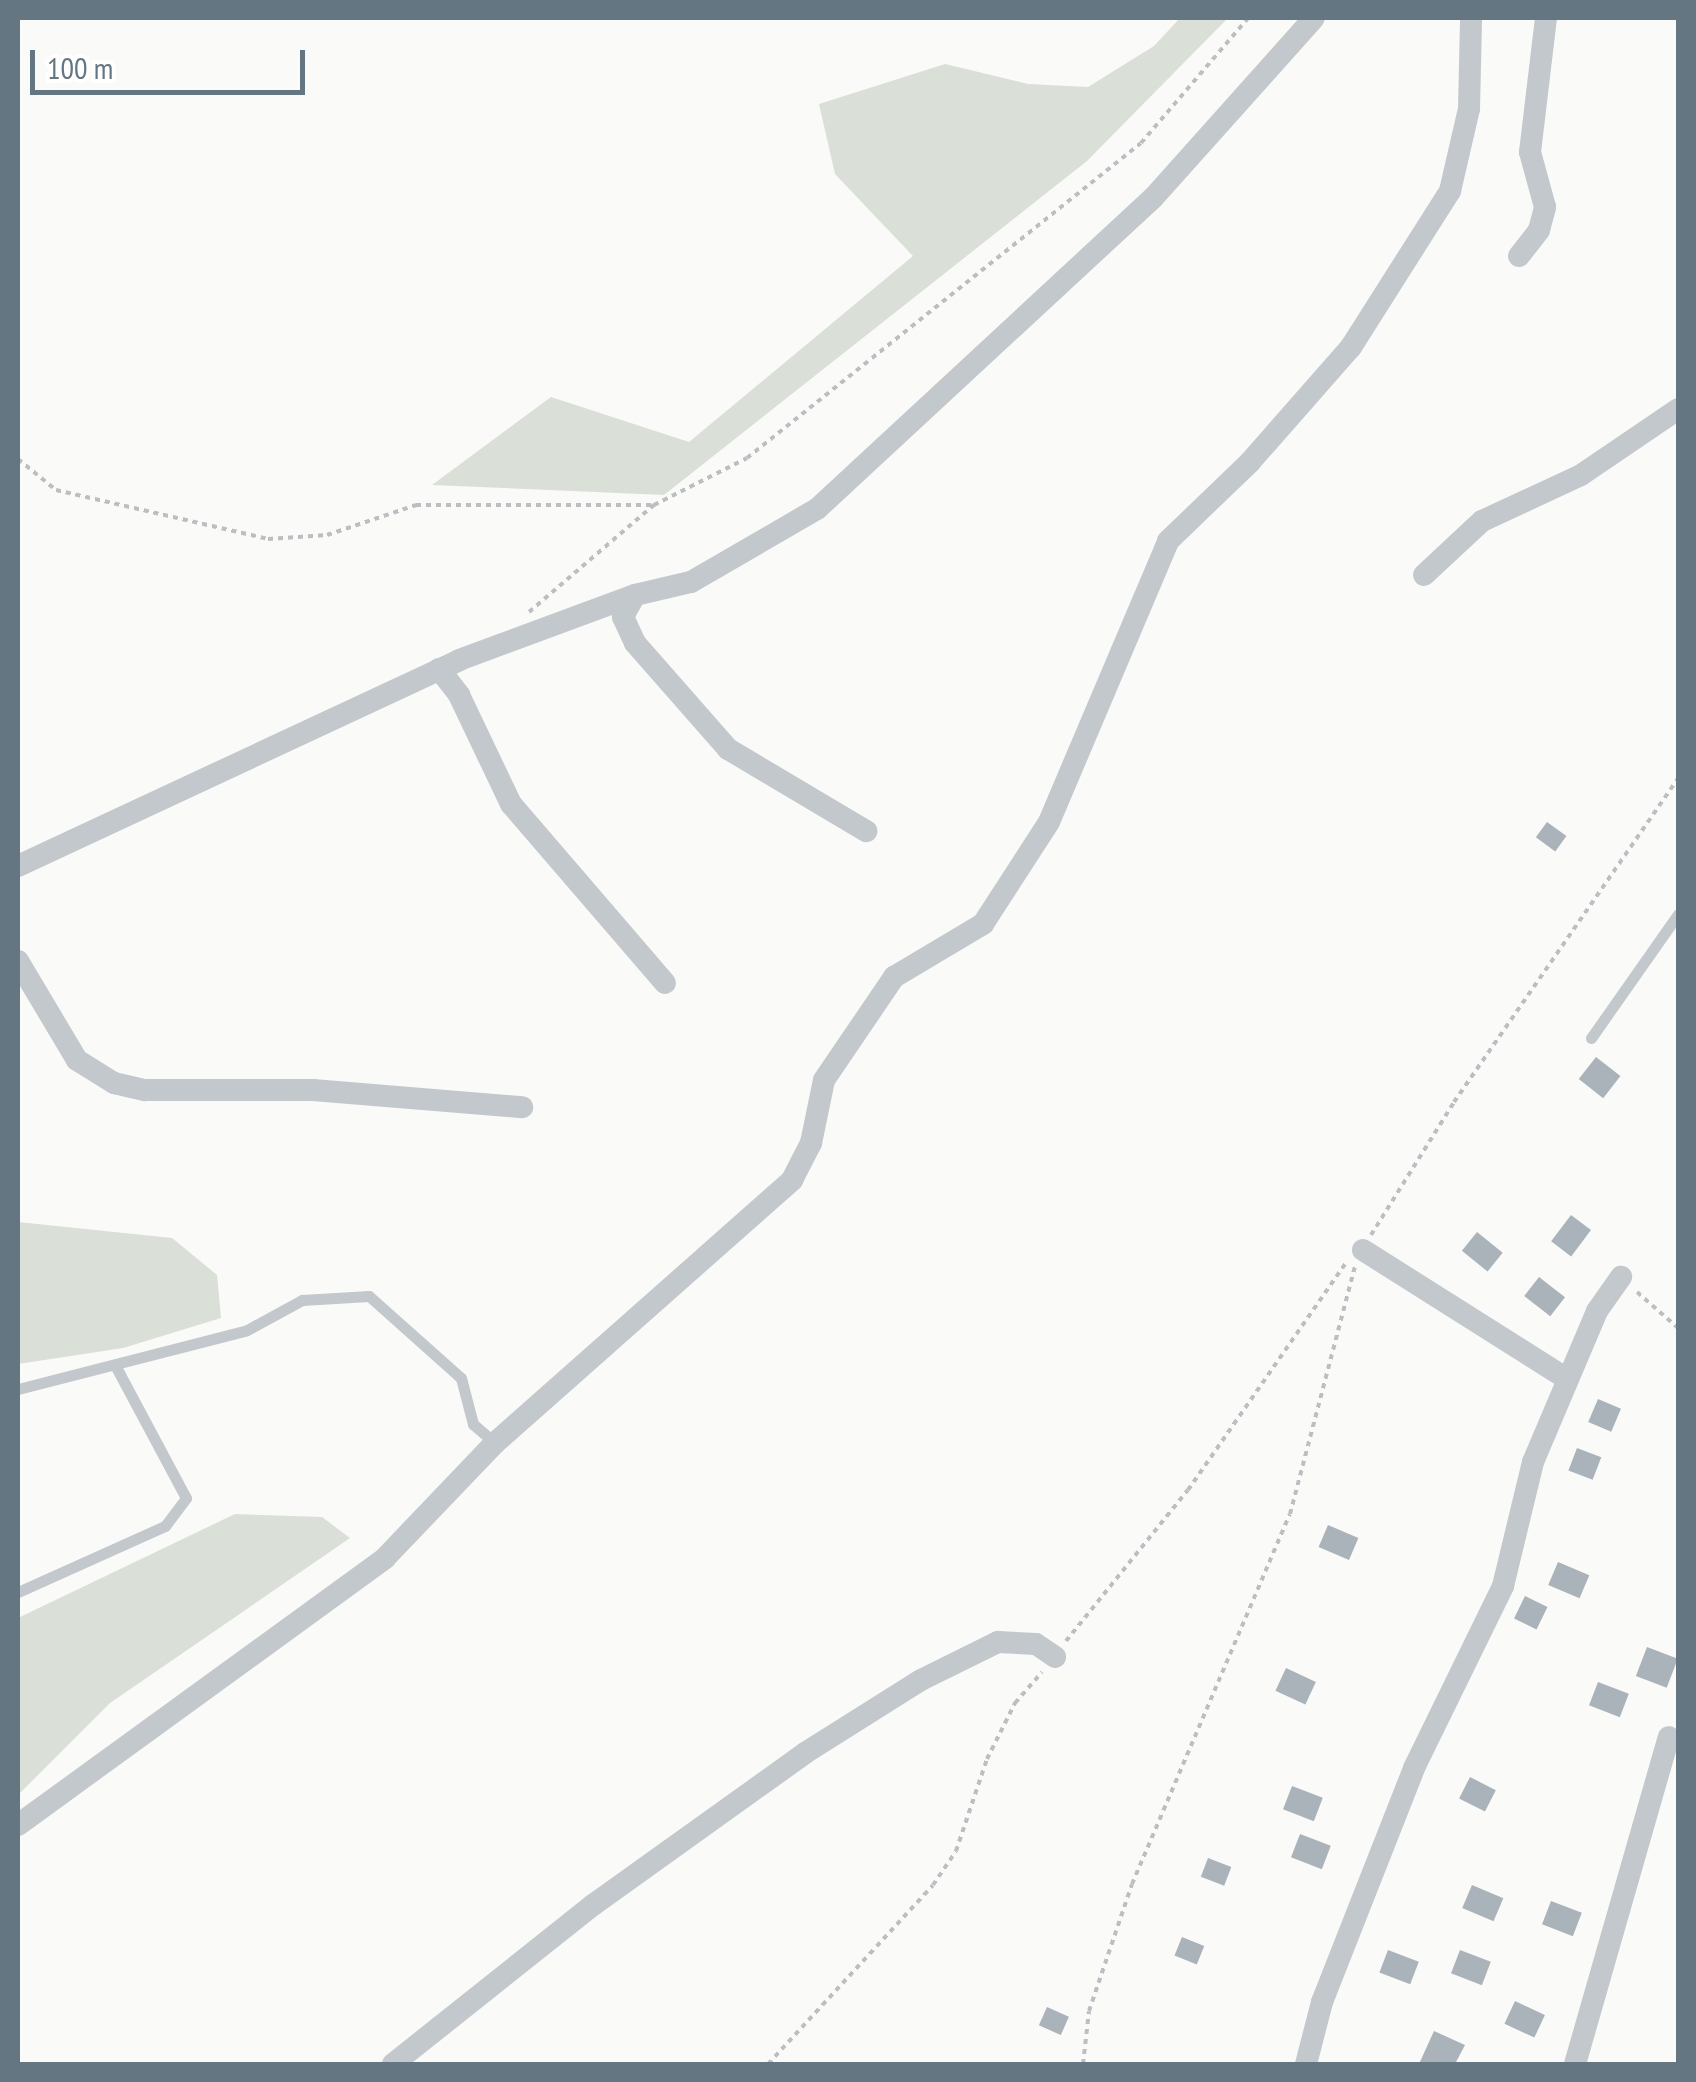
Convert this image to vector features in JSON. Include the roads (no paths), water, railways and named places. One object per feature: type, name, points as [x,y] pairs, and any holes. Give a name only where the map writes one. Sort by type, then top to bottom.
[{"type":"street","points":[[18,866],[440,669],[635,595],[691,582],[817,509],[1153,198],[1314,18]]},
{"type":"street","points":[[18,1825],[386,1558],[495,1443],[792,1180],[811,1143],[824,1080],[894,977],[983,924],[1073,772],[1168,540],[1250,462],[1352,347],[1450,191],[1469,109],[1471,18]]},
{"type":"street","points":[[1518,256],[1539,230],[1545,206],[1530,152],[1546,18]]},
{"type":"street","points":[[1424,574],[1482,522],[1581,475],[1678,409]]},
{"type":"street","points":[[635,595],[623,617],[635,643],[728,749],[866,830]]},
{"type":"street","points":[[440,669],[459,695],[512,804],[665,983]]},
{"type":"street","points":[[18,960],[77,1060],[114,1083],[145,1090],[314,1090],[522,1107]]},
{"type":"street","points":[[1363,1250],[1567,1379]]},
{"type":"street","points":[[1306,2064],[1322,2002],[1414,1768],[1503,1586],[1533,1462],[1596,1311],[1621,1277]]},
{"type":"street","points":[[393,2064],[593,1905],[805,1753],[921,1680],[998,1642],[1036,1644],[1054,1658]]},
{"type":"street","points":[[1575,2064],[1669,1736]]},
{"type":"lane","points":[[1591,1038],[1678,914]]},
{"type":"lane","points":[[18,1390],[247,1330],[302,1300],[369,1296],[461,1378],[473,1424],[495,1443]]},
{"type":"lane","points":[[18,1592],[165,1526],[186,1498],[116,1365]]}]
